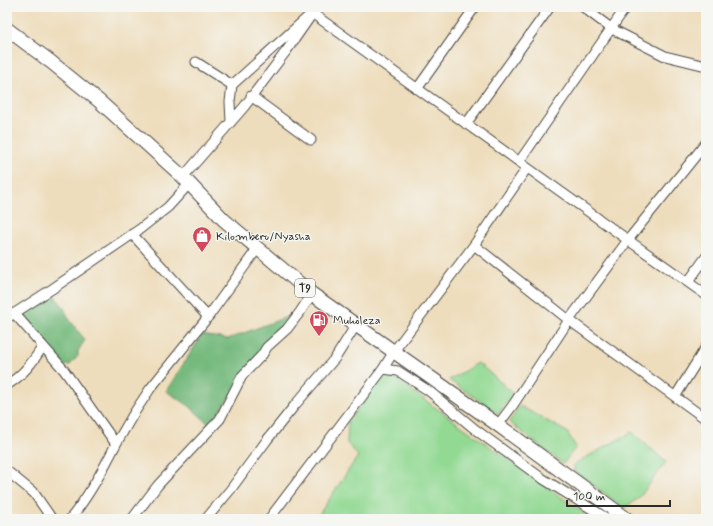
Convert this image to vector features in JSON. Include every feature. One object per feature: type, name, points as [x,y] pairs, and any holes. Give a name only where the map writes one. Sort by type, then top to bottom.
[{"type":"highway","name":"T9","points":[[7,29],[99,101],[186,180],[224,220],[312,294],[394,350],[627,519]]},
{"type":"street","points":[[417,88],[475,7]]},
{"type":"street","points":[[466,124],[550,7]]},
{"type":"street","points":[[584,7],[612,29],[665,56],[706,66]]},
{"type":"street","points":[[519,162],[626,7]]},
{"type":"street","points":[[314,10],[466,124],[706,295]]},
{"type":"street","points":[[232,122],[230,102],[232,84],[314,10]]},
{"type":"street","points":[[116,444],[64,370],[43,346],[10,316],[132,234],[168,207],[186,180],[287,50],[314,10]]},
{"type":"street","points":[[196,62],[232,84]]},
{"type":"street","points":[[251,96],[311,140]]},
{"type":"street","points":[[498,425],[513,405],[569,320],[628,240],[706,143]]},
{"type":"street","points":[[269,519],[383,369],[394,350],[474,245],[528,168]]},
{"type":"street","points":[[132,234],[208,317]]},
{"type":"street","points":[[474,245],[569,320],[706,419]]},
{"type":"street","points":[[70,519],[80,507],[96,482],[134,413],[150,389],[208,317],[257,249]]},
{"type":"street","points":[[688,282],[706,257]]},
{"type":"street","points":[[132,519],[158,485],[220,419],[242,376],[262,356],[267,347],[287,329],[312,294]]},
{"type":"street","points":[[206,519],[231,489],[290,410],[336,357],[356,324]]},
{"type":"street","points":[[7,385],[17,379],[32,363],[43,346]]},
{"type":"street","points":[[675,397],[706,347]]},
{"type":"street","points":[[383,369],[398,371],[429,391],[476,430],[540,477],[608,519]]},
{"type":"street","points":[[7,471],[34,493],[52,519]]},
{"type":"green space","points":[[53,295],[63,306],[69,319],[85,340],[78,351],[78,356],[70,365],[63,366],[21,314]]},
{"type":"green space","points":[[297,313],[270,340],[210,425],[188,405],[166,391],[202,335],[228,339]]},
{"type":"green space","points":[[478,363],[513,393],[499,414],[449,380]]},
{"type":"green space","points":[[386,372],[592,519],[316,519],[358,456],[347,443],[348,421]]},
{"type":"green space","points":[[520,406],[567,432],[576,447],[563,464],[509,422]]},
{"type":"green space","points":[[632,432],[666,462],[639,498],[624,508],[574,471],[574,464]]},
{"type":"place","name":"Kilombero/Nyasha","points":[[202,253]]},
{"type":"place","name":"Muholeza","points":[[319,337]]}]
